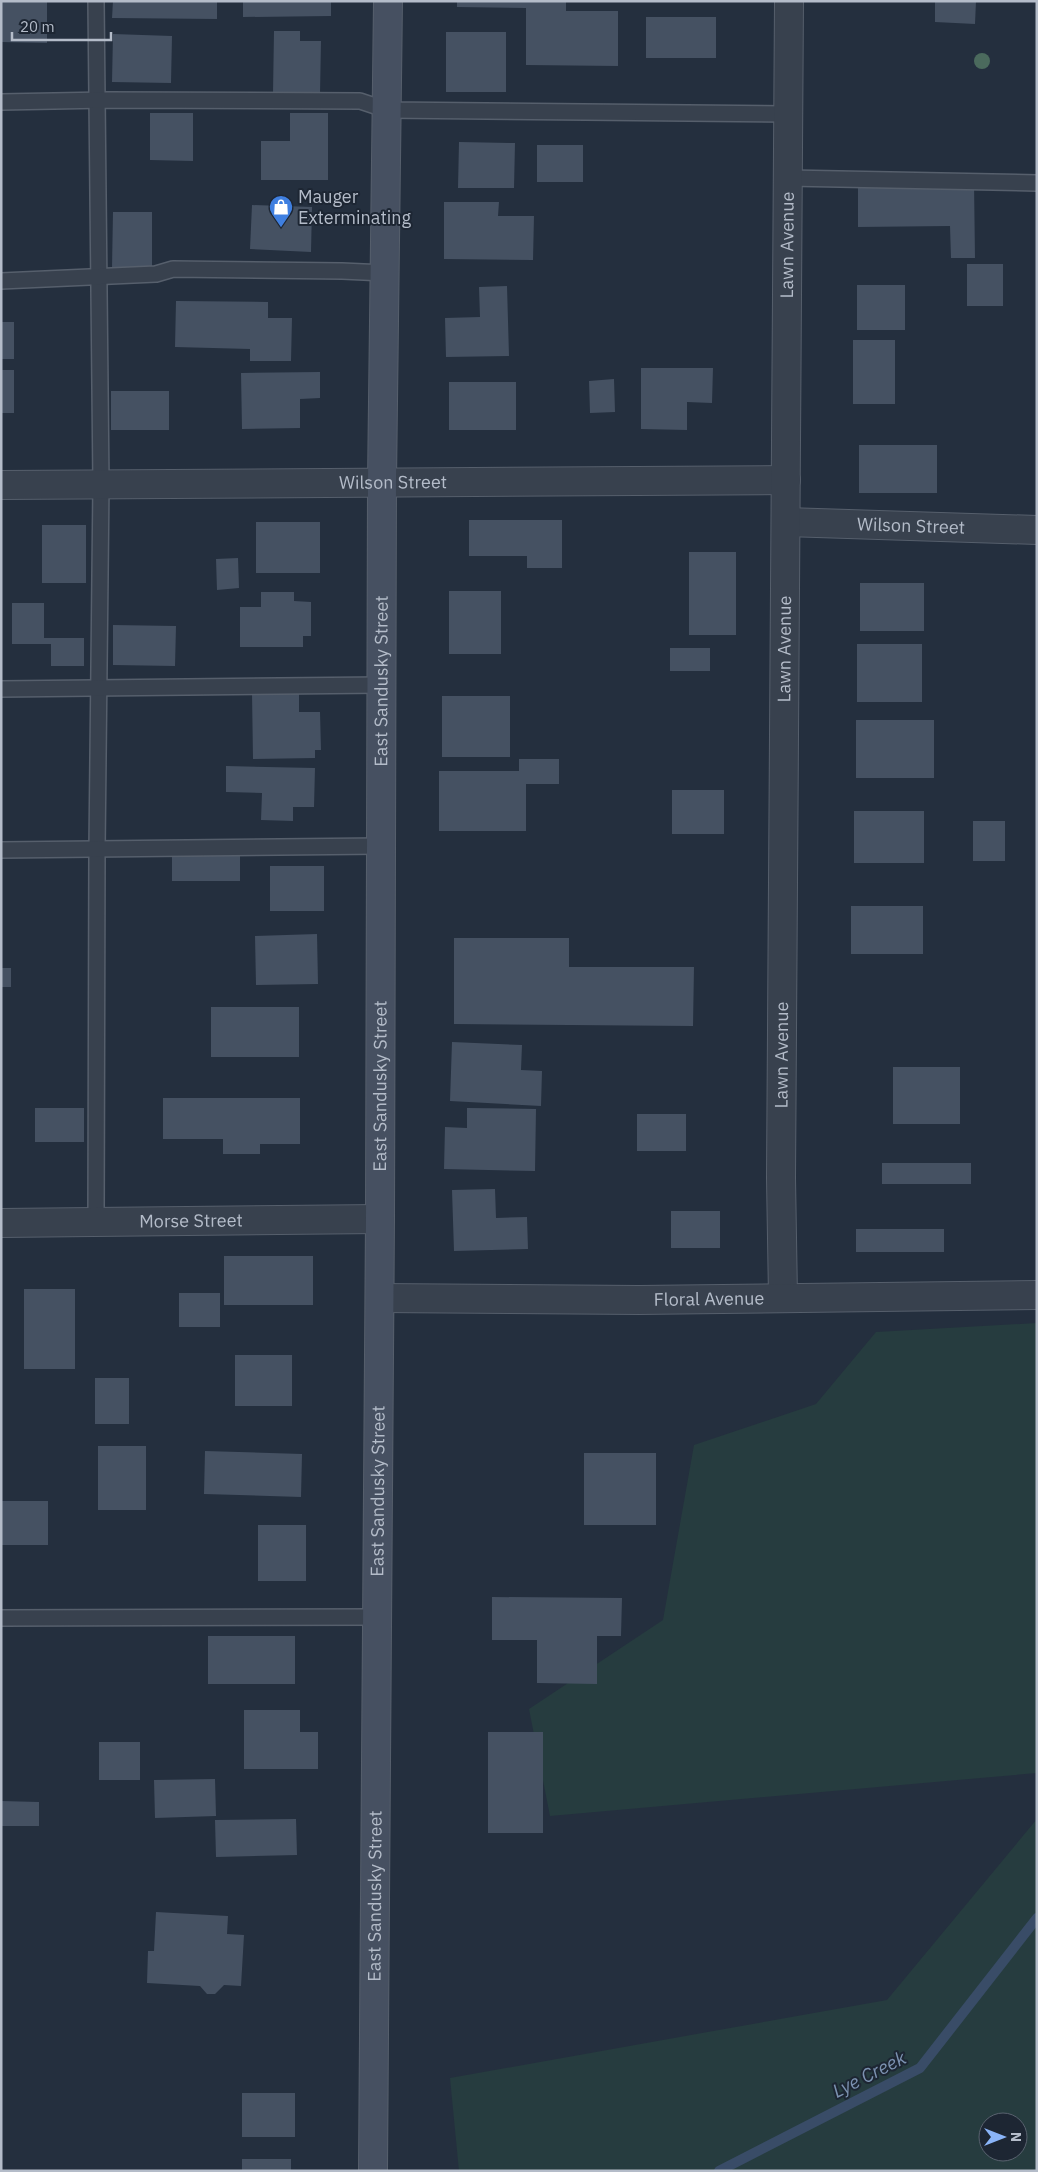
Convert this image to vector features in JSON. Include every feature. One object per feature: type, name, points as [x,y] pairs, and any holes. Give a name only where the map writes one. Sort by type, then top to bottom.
[{"type":"main road","name":"East Sandusky Street","points":[[372,2171],[380,1298],[382,482],[388,1]]},
{"type":"street","name":"Lawn Avenue","points":[[783,1297],[781,1168],[789,1]]},
{"type":"street","name":"Wilson Street","points":[[1,485],[786,480]]},
{"type":"street","name":"Wilson Street","points":[[786,522],[1037,530]]},
{"type":"street","name":"Morse Street","points":[[1,1223],[380,1219]]},
{"type":"street","name":"Floral Avenue","points":[[380,1298],[640,1300],[1037,1295]]},
{"type":"lane","points":[[96,1],[101,484],[97,849],[96,1222]]},
{"type":"lane","points":[[1,102],[360,101],[387,110],[788,114]]},
{"type":"lane","points":[[788,178],[1037,182]]},
{"type":"lane","points":[[1,281],[156,274],[173,269],[385,273]]},
{"type":"lane","points":[[1,689],[382,685]]},
{"type":"lane","points":[[1,850],[381,846]]},
{"type":"lane","points":[[1,1618],[377,1617]]},
{"type":"green space","points":[[1037,1323],[1037,1773],[550,1816],[529,1709],[663,1620],[694,1445],[816,1404],[876,1332]]},
{"type":"green space","points":[[1037,1819],[1037,2171],[459,2171],[450,2078],[887,2000]]},
{"type":"building","points":[[1,1],[47,1],[47,43],[1,42]]},
{"type":"building","points":[[113,1],[217,1],[217,19],[112,18]]},
{"type":"building","points":[[243,1],[331,1],[331,16],[243,17]]},
{"type":"building","points":[[457,1],[566,1],[566,11],[618,11],[618,66],[526,65],[526,8],[457,7]]},
{"type":"building","points":[[935,1],[976,1],[975,24],[935,22]]},
{"type":"building","points":[[646,17],[716,17],[716,58],[646,58]]},
{"type":"building","points":[[274,31],[300,31],[300,41],[321,41],[320,94],[273,93]]},
{"type":"building","points":[[446,32],[506,32],[506,92],[446,92]]},
{"type":"building","points":[[113,34],[172,36],[171,83],[112,82]]},
{"type":"building","points":[[150,113],[193,113],[193,161],[150,160]]},
{"type":"building","points":[[290,113],[328,113],[328,180],[261,180],[261,141],[290,141]]},
{"type":"building","points":[[459,142],[515,143],[514,188],[458,188]]},
{"type":"building","points":[[537,145],[583,145],[583,182],[537,182]]},
{"type":"building","points":[[974,182],[975,258],[951,258],[950,226],[858,227],[858,183]]},
{"type":"building","points":[[444,202],[499,202],[498,216],[534,216],[533,260],[444,259]]},
{"type":"building","name":"Mauger Exterminating","points":[[252,205],[312,207],[311,252],[250,249]]},
{"type":"building","points":[[113,212],[152,212],[152,269],[112,268]]},
{"type":"building","points":[[967,264],[1003,264],[1003,306],[967,306]]},
{"type":"building","points":[[857,285],[905,285],[905,330],[857,330]]},
{"type":"building","points":[[507,286],[509,356],[446,357],[445,318],[480,317],[479,287]]},
{"type":"building","points":[[176,301],[268,302],[268,318],[292,318],[291,361],[250,361],[250,349],[175,347]]},
{"type":"building","points":[[1,322],[14,322],[14,359],[1,359]]},
{"type":"building","points":[[853,340],[895,340],[895,404],[853,404]]},
{"type":"building","points":[[641,368],[713,368],[712,403],[687,402],[687,430],[641,429]]},
{"type":"building","points":[[1,370],[14,370],[14,413],[1,413]]},
{"type":"building","points":[[320,372],[320,398],[300,399],[300,428],[242,429],[241,373]]},
{"type":"building","points":[[614,379],[615,412],[590,413],[589,381]]},
{"type":"building","points":[[449,382],[516,382],[516,430],[449,430]]},
{"type":"building","points":[[111,391],[169,391],[169,430],[111,430]]},
{"type":"building","points":[[859,445],[937,445],[937,493],[859,493]]},
{"type":"building","points":[[469,520],[562,520],[562,568],[527,568],[527,556],[469,556]]},
{"type":"building","points":[[256,522],[320,522],[320,573],[256,573]]},
{"type":"building","points":[[42,525],[86,525],[86,583],[42,583]]},
{"type":"building","points":[[689,552],[736,552],[736,635],[689,635]]},
{"type":"building","points":[[238,558],[239,588],[217,590],[216,559]]},
{"type":"building","points":[[860,583],[924,583],[924,631],[860,631]]},
{"type":"building","points":[[449,591],[501,591],[501,654],[449,654]]},
{"type":"building","points":[[261,592],[294,592],[294,601],[311,602],[311,636],[303,636],[303,647],[240,647],[240,607],[261,607]]},
{"type":"building","points":[[12,603],[44,603],[44,638],[84,638],[84,666],[51,666],[51,644],[12,644]]},
{"type":"building","points":[[113,625],[176,626],[175,666],[113,665]]},
{"type":"building","points":[[857,644],[922,644],[922,702],[857,702]]},
{"type":"building","points":[[670,648],[710,648],[710,671],[670,671]]},
{"type":"building","points":[[299,692],[299,712],[320,712],[321,750],[315,750],[315,758],[253,759],[252,693]]},
{"type":"building","points":[[442,696],[510,696],[510,757],[442,757]]},
{"type":"building","points":[[856,720],[934,720],[934,778],[856,778]]},
{"type":"building","points":[[519,759],[559,759],[559,784],[526,784],[526,831],[439,831],[439,771],[519,771]]},
{"type":"building","points":[[226,766],[315,768],[314,807],[293,807],[293,821],[261,820],[262,793],[226,792]]},
{"type":"building","points":[[672,790],[724,790],[724,834],[672,834]]},
{"type":"building","points":[[854,811],[924,811],[924,863],[854,863]]},
{"type":"building","points":[[973,821],[1005,821],[1005,861],[973,861]]},
{"type":"building","points":[[172,853],[240,853],[240,881],[172,881]]},
{"type":"building","points":[[270,866],[324,866],[324,911],[270,911]]},
{"type":"building","points":[[851,906],[923,906],[923,954],[851,954]]},
{"type":"building","points":[[317,934],[318,984],[256,985],[255,936]]},
{"type":"building","points":[[454,938],[569,938],[569,967],[694,967],[693,1026],[454,1024]]},
{"type":"building","points":[[1,968],[11,968],[11,987],[1,987]]},
{"type":"building","points":[[211,1007],[299,1007],[299,1057],[211,1057]]},
{"type":"building","points":[[452,1042],[522,1045],[521,1070],[542,1071],[541,1106],[450,1101]]},
{"type":"building","points":[[893,1067],[960,1067],[960,1124],[893,1124]]},
{"type":"building","points":[[163,1098],[300,1098],[300,1144],[260,1144],[260,1154],[223,1154],[223,1139],[163,1139]]},
{"type":"building","points":[[35,1108],[84,1108],[84,1142],[35,1142]]},
{"type":"building","points":[[467,1108],[536,1109],[535,1171],[444,1169],[445,1127],[467,1128]]},
{"type":"building","points":[[637,1114],[686,1114],[686,1151],[637,1151]]},
{"type":"building","points":[[882,1163],[971,1163],[971,1184],[882,1184]]},
{"type":"building","points":[[495,1189],[496,1218],[527,1217],[528,1249],[454,1251],[452,1190]]},
{"type":"building","points":[[671,1211],[720,1211],[720,1248],[671,1248]]},
{"type":"building","points":[[856,1229],[944,1229],[944,1252],[856,1252]]},
{"type":"building","points":[[224,1256],[313,1256],[313,1305],[224,1305]]},
{"type":"building","points":[[24,1289],[75,1289],[75,1369],[24,1369]]},
{"type":"building","points":[[179,1293],[220,1293],[220,1327],[179,1327]]},
{"type":"building","points":[[235,1355],[292,1355],[292,1406],[235,1406]]},
{"type":"building","points":[[95,1378],[129,1378],[129,1424],[95,1424]]},
{"type":"building","points":[[98,1446],[146,1446],[146,1510],[98,1510]]},
{"type":"building","points":[[205,1451],[302,1454],[301,1497],[204,1494]]},
{"type":"building","points":[[584,1453],[656,1453],[656,1525],[584,1525]]},
{"type":"building","points":[[1,1501],[48,1501],[48,1545],[1,1545]]},
{"type":"building","points":[[258,1525],[306,1525],[306,1581],[258,1581]]},
{"type":"building","points":[[492,1597],[622,1598],[621,1636],[597,1636],[597,1684],[537,1683],[537,1640],[492,1640]]},
{"type":"building","points":[[208,1636],[295,1636],[295,1684],[208,1684]]},
{"type":"building","points":[[244,1710],[300,1710],[300,1732],[318,1732],[318,1769],[244,1769]]},
{"type":"building","points":[[488,1732],[543,1732],[543,1833],[488,1833]]},
{"type":"building","points":[[99,1742],[140,1742],[140,1780],[99,1780]]},
{"type":"building","points":[[215,1779],[216,1816],[155,1818],[154,1780]]},
{"type":"building","points":[[1,1801],[39,1802],[39,1826],[1,1826]]},
{"type":"building","points":[[296,1819],[297,1855],[216,1857],[215,1820]]},
{"type":"building","points":[[156,1912],[228,1916],[227,1934],[244,1935],[241,1986],[224,1985],[215,1994],[207,1994],[200,1986],[147,1983],[148,1951],[154,1951]]},
{"type":"building","points":[[242,2093],[295,2093],[295,2137],[242,2137]]},
{"type":"building","points":[[242,2159],[291,2159],[291,2171],[242,2171]]},
{"type":"waterway","name":"Lye Creek","points":[[719,2171],[920,2068],[1037,1918]]},
{"type":"place","name":"Mauger Exterminating","points":[[281,228]]}]
